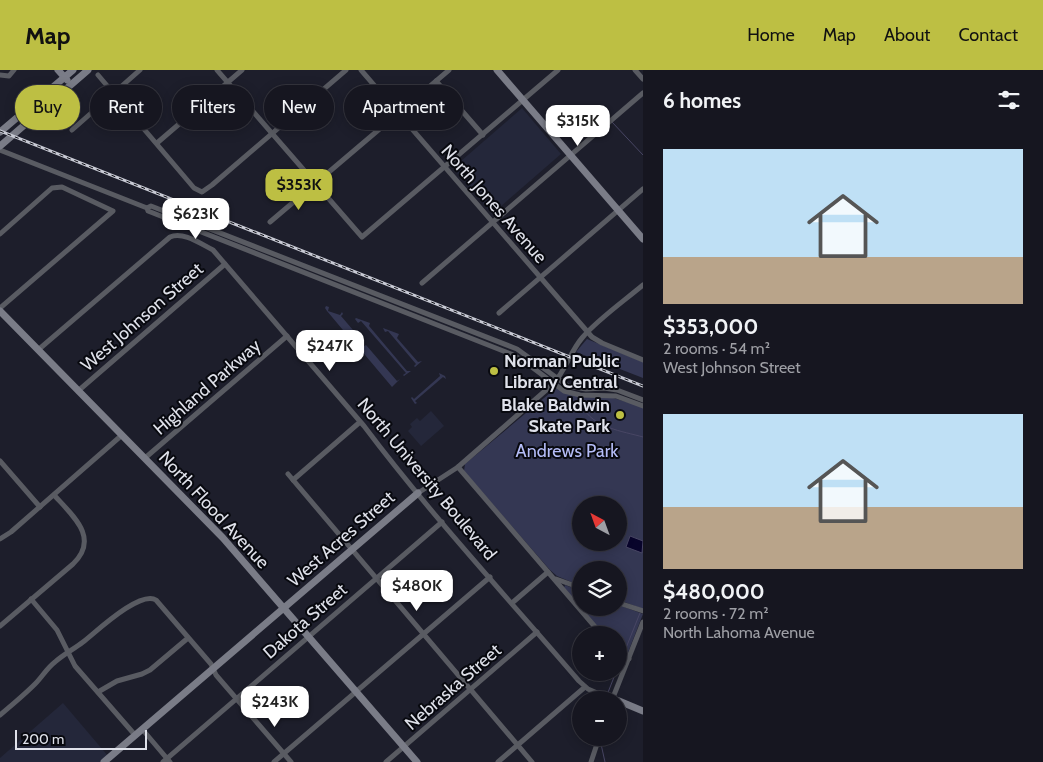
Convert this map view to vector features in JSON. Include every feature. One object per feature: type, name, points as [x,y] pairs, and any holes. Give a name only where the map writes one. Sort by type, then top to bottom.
[{"type":"street","points":[[0,75],[8,76],[14,70]]},
{"type":"street","points":[[58,70],[71,84]]},
{"type":"street","points":[[0,132],[73,70]]},
{"type":"street","points":[[88,70],[0,148],[147,208],[151,206],[508,346],[524,354],[555,382],[571,393],[616,396],[643,406]]},
{"type":"street","points":[[123,85],[140,70]]},
{"type":"street","points":[[217,70],[362,237],[558,70]]},
{"type":"street","points":[[157,143],[242,70]]},
{"type":"street","points":[[146,130],[196,190],[204,191],[346,70]]},
{"type":"street","name":"North Jones Avenue","points":[[361,70],[374,85]]},
{"type":"street","points":[[431,85],[449,70]]},
{"type":"street","points":[[497,70],[643,239]]},
{"type":"street","points":[[635,70],[643,79]]},
{"type":"street","points":[[98,75],[107,85]]},
{"type":"street","points":[[436,81],[483,135]]},
{"type":"street","points":[[422,283],[643,93]]},
{"type":"street","points":[[80,123],[90,114]]},
{"type":"street","points":[[270,222],[378,130]]},
{"type":"street","name":"North Jones Avenue","points":[[413,130],[588,332],[602,343],[643,360]]},
{"type":"street","points":[[0,234],[52,188],[62,187],[113,211],[0,310]]},
{"type":"street","points":[[499,313],[643,189]]},
{"type":"street","name":"North University Boulevard","points":[[38,350],[175,234],[213,250],[537,632],[585,687],[594,691]]},
{"type":"street","name":"West Johnson Street","points":[[78,391],[225,264]]},
{"type":"street","name":"West Acres Street","points":[[104,762],[351,550],[418,494],[458,467],[555,382],[576,347],[588,332],[643,285]]},
{"type":"street","name":"North Flood Avenue","points":[[0,310],[223,538],[417,762]]},
{"type":"street","name":"Highland Parkway","points":[[145,458],[287,336]]},
{"type":"street","points":[[555,382],[576,388],[610,388],[623,391],[643,400]]},
{"type":"street","points":[[293,480],[360,422]]},
{"type":"street","points":[[0,539],[40,507],[122,435]]},
{"type":"street","points":[[0,460],[40,507]]},
{"type":"street","points":[[458,467],[594,626]]},
{"type":"street","points":[[288,474],[532,762]]},
{"type":"street","points":[[0,626],[77,559],[84,548],[85,538],[82,529],[54,494]]},
{"type":"street","name":"Dakota Street","points":[[167,761],[236,698],[442,522]]},
{"type":"street","points":[[550,574],[572,584]]},
{"type":"street","points":[[512,603],[550,574]]},
{"type":"street","points":[[274,762],[490,577]]},
{"type":"street","points":[[0,714],[33,686],[54,663],[119,612],[152,597],[291,762]]},
{"type":"street","points":[[31,599],[58,630],[75,666],[135,735]]},
{"type":"street","points":[[627,606],[643,611]]},
{"type":"street","points":[[615,691],[643,622]]},
{"type":"street","name":"Nebraska Street","points":[[386,762],[537,632]]},
{"type":"street","points":[[98,692],[117,681],[150,670],[188,638]]},
{"type":"street","points":[[498,762],[585,687]]},
{"type":"street","name":"North University Boulevard","points":[[627,705],[643,711]]},
{"type":"street","points":[[142,729],[167,761]]},
{"type":"street","points":[[591,762],[596,746]]},
{"type":"shaded area","points":[[522,108],[561,154],[492,214],[453,168]]},
{"type":"shaded area","points":[[431,411],[444,426],[421,446],[408,431],[412,427],[410,424],[417,418],[420,421]]},
{"type":"shaded area","points":[[630,536],[643,541],[642,553],[628,548]]},
{"type":"shaded area","points":[[63,703],[108,756],[100,762],[0,762],[0,758]]},
{"type":"green space","points":[[326,306],[329,307],[328,311],[340,315],[342,312],[341,316],[359,337],[353,342],[327,311]]},
{"type":"green space","points":[[356,318],[370,323],[369,326],[407,371],[411,371],[404,376],[406,373],[361,321],[358,323]]},
{"type":"green space","points":[[383,328],[399,334],[397,338],[418,362],[422,361],[415,367],[416,364],[388,331],[385,332]]},
{"type":"green space","points":[[587,339],[643,362],[643,378],[576,352]]},
{"type":"green space","points":[[366,345],[397,381],[400,379],[392,387],[360,349]]},
{"type":"green space","points":[[439,373],[445,376],[446,379],[443,377],[415,401],[417,403],[415,404],[411,398],[414,399],[440,376]]},
{"type":"green space","name":"Andrews Park","points":[[556,388],[562,391],[610,397],[643,407],[643,609],[627,603],[627,561],[572,561],[572,582],[557,576],[464,471],[465,464]]},
{"type":"green space","points":[[565,585],[572,588],[572,597],[564,588]]},
{"type":"green space","points":[[627,608],[643,614],[627,655],[627,626],[596,626],[588,616],[627,616]]},
{"type":"waterway","points":[[612,122],[643,155]]},
{"type":"waterway","points":[[582,406],[593,419],[601,424],[643,437]]},
{"type":"waterway","points":[[627,646],[640,613]]},
{"type":"waterway","points":[[609,691],[612,681]]},
{"type":"waterway","points":[[601,746],[605,762]]},
{"type":"railway","points":[[0,131],[643,386]]},
{"type":"place","name":"Norman Public Library Central","points":[[494,371]]},
{"type":"place","name":"Blake Baldwin Skate Park","points":[[620,415]]}]
